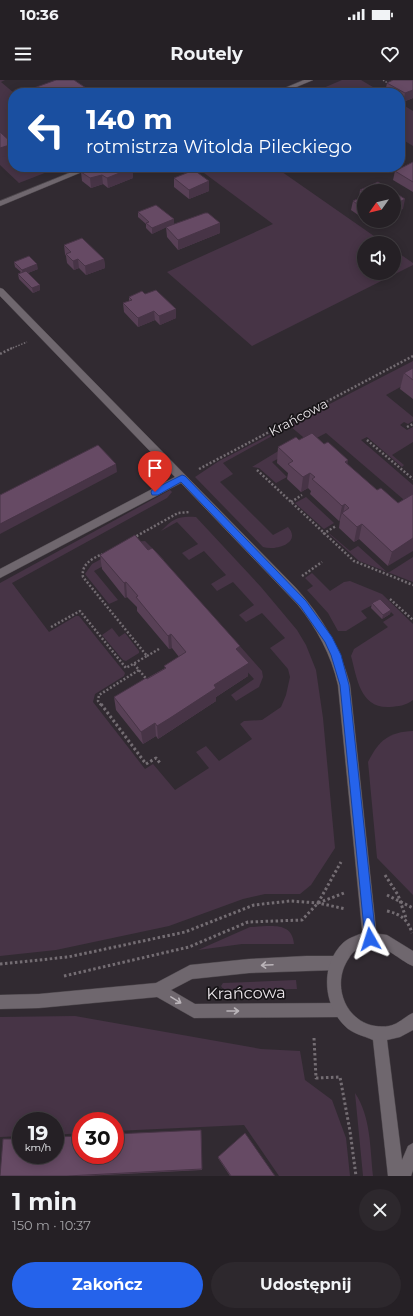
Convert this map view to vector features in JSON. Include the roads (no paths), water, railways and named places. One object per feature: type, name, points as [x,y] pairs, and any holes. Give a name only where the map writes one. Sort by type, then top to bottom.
[{"type":"street","points":[[289,88],[310,80]]},
{"type":"street","points":[[0,204],[78,172]]},
{"type":"street","points":[[0,291],[303,604],[319,624],[334,650],[344,685],[370,939]]},
{"type":"street","points":[[0,574],[182,478]]},
{"type":"street","points":[[413,960],[394,944],[382,940],[370,939],[353,944],[346,949],[336,963],[332,978],[334,994],[340,1010],[357,1026],[367,1031],[388,1033],[397,1031],[413,1021]]},
{"type":"street","name":"Krańcowa","points":[[0,1002],[39,1001],[158,990],[190,972],[249,966],[336,963]]},
{"type":"street","name":"Krańcowa","points":[[158,990],[194,1011],[340,1010]]},
{"type":"street","points":[[379,1033],[396,1176]]},
{"type":"street","points":[[403,1176],[413,1152]]}]
